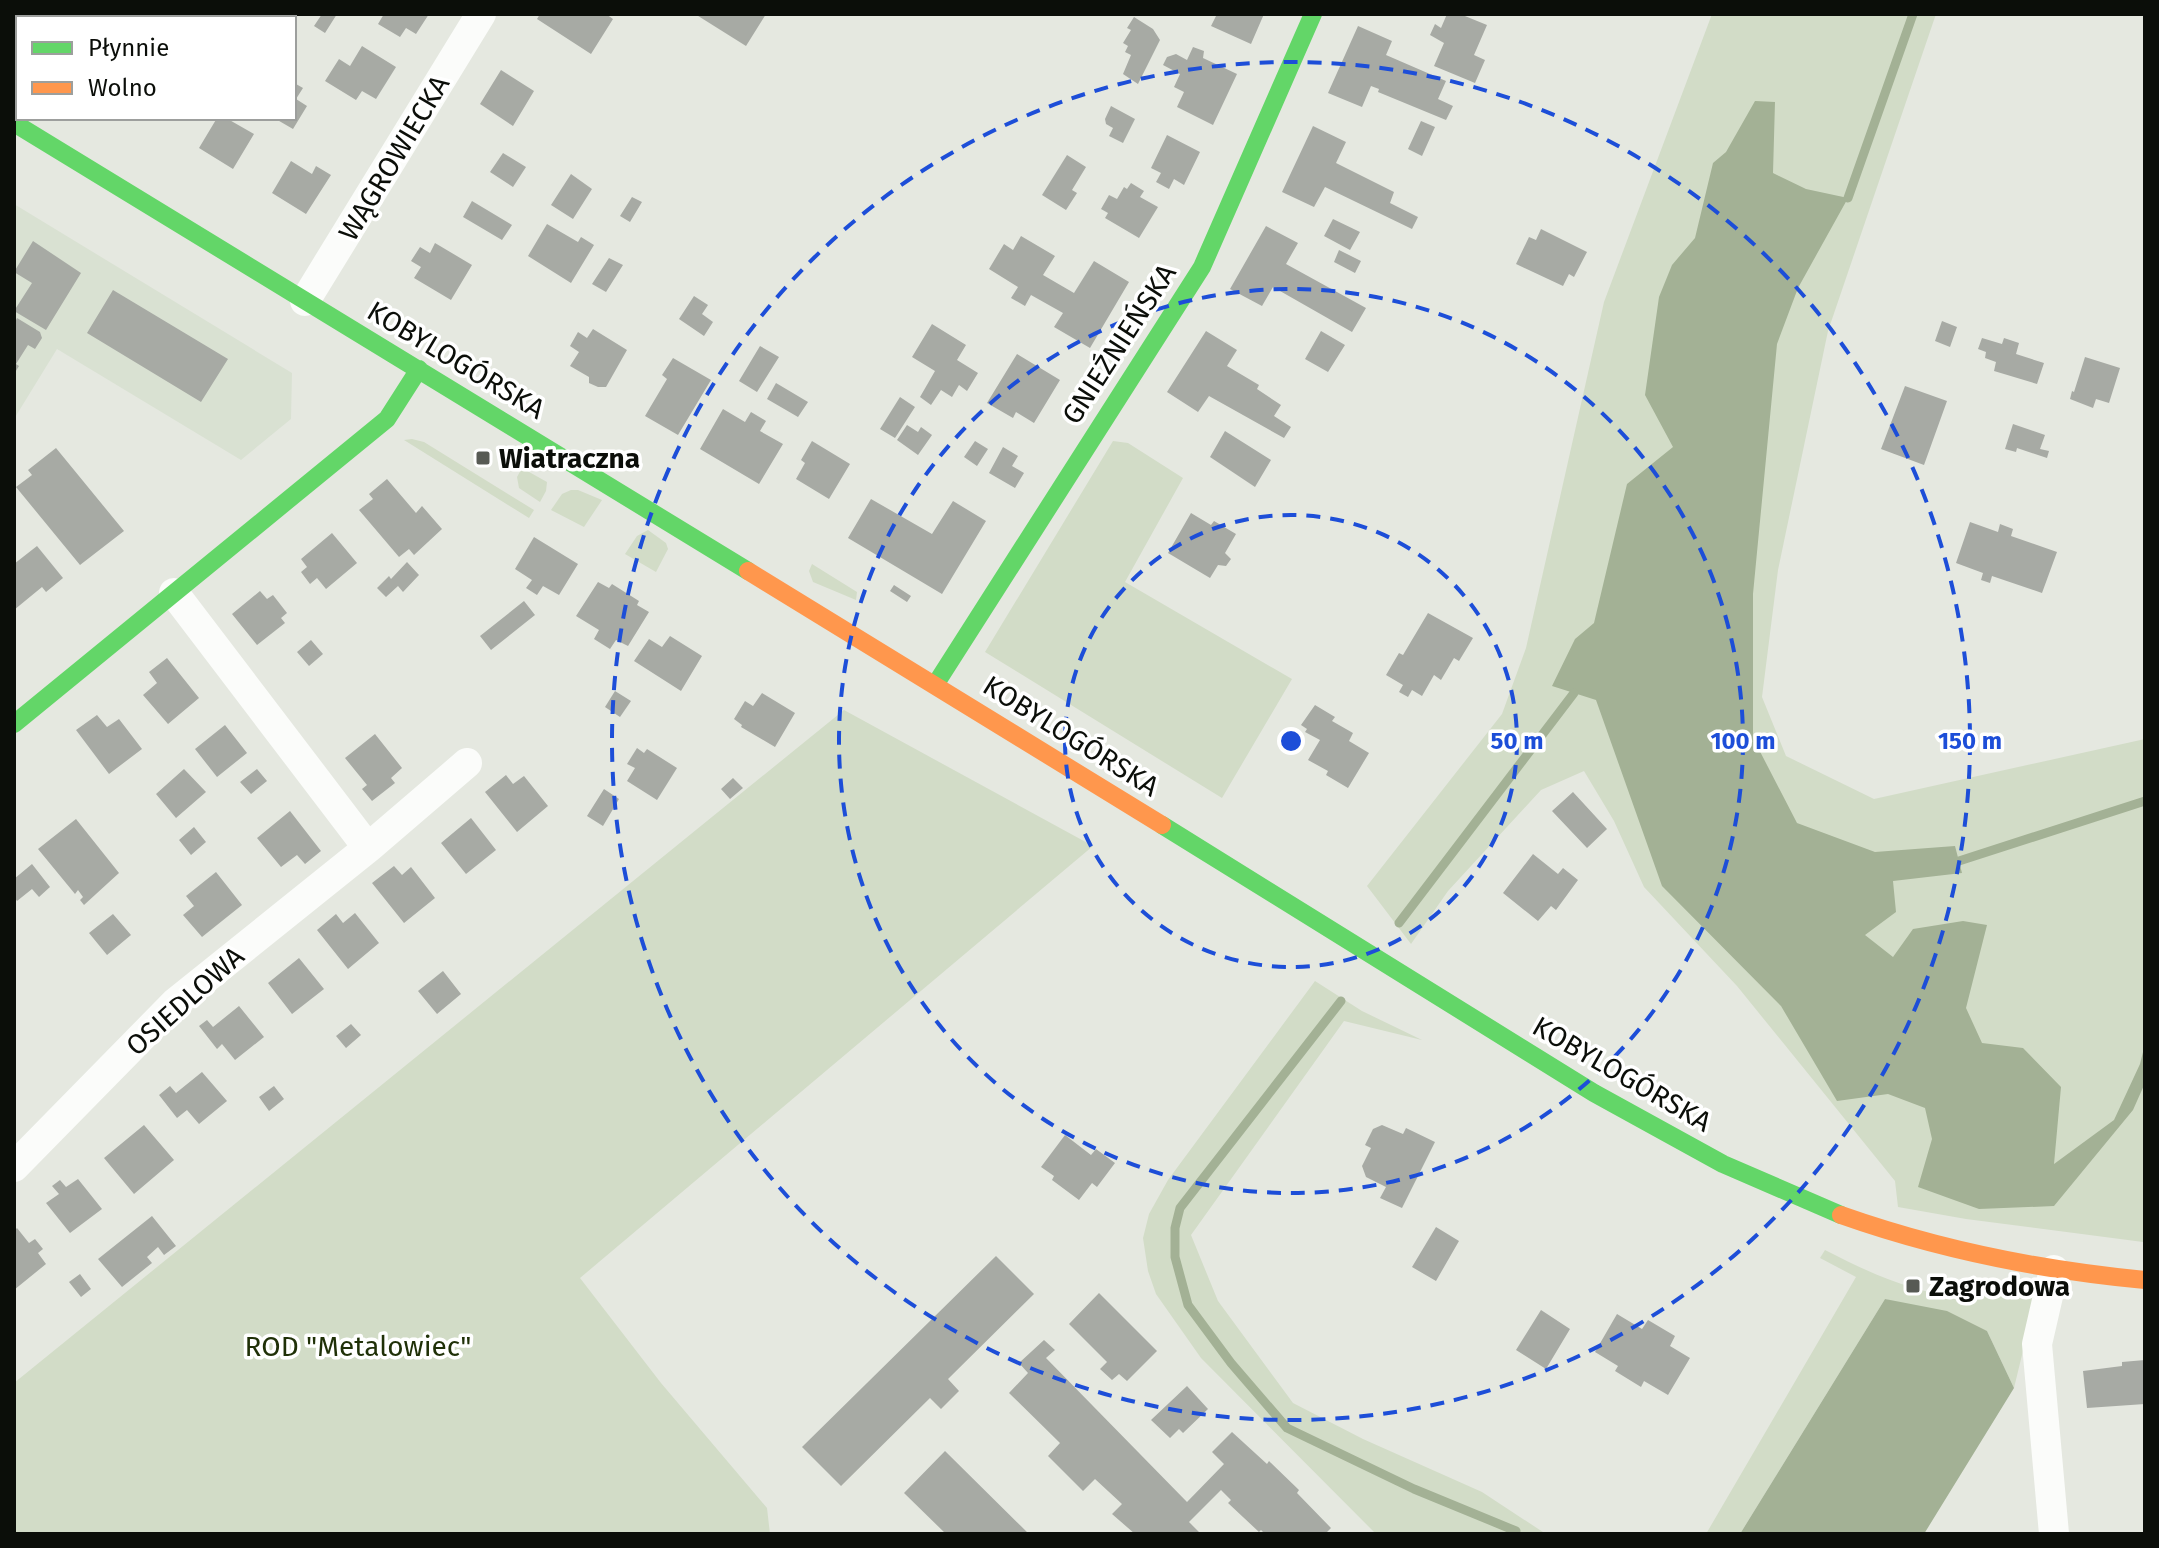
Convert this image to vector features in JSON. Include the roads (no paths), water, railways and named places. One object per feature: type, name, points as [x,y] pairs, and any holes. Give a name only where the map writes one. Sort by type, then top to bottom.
[{"type":"street","name":"WĄGROWIECKA","points":[[305,301],[481,14]]},
{"type":"street","name":"GNIEŹNIEŃSKA","points":[[935,685],[1202,267],[1313,14]]},
{"type":"street","name":"KOBYLOGÓRSKA","points":[[34,126],[305,301],[935,685],[1594,1093],[1723,1164],[1784,1193],[1879,1228],[1974,1255],[2054,1270],[2145,1280]]},
{"type":"street","points":[[14,724],[387,419],[419,369]]},
{"type":"street","points":[[174,593],[368,848]]},
{"type":"street","name":"OSIEDLOWA","points":[[14,1167],[175,1003],[368,848],[467,763]]},
{"type":"street","points":[[2054,1270],[2037,1344],[2054,1534]]},
{"type":"waterway","points":[[1848,198],[1913,14]]},
{"type":"waterway","points":[[1399,923],[1574,693]]},
{"type":"waterway","points":[[1959,861],[2145,801]]},
{"type":"waterway","points":[[1341,1001],[1180,1208],[1175,1228],[1175,1257],[1188,1305],[1231,1363],[1287,1428],[1414,1489],[1516,1531]]},
{"type":"place","name":"Wiatraczna","points":[[483,458]]},
{"type":"place","name":"Zagrodowa","points":[[1913,1286]]},
{"type":"park label","name":"ROD \"Metalowiec\"","points":[[358,1346]]}]
